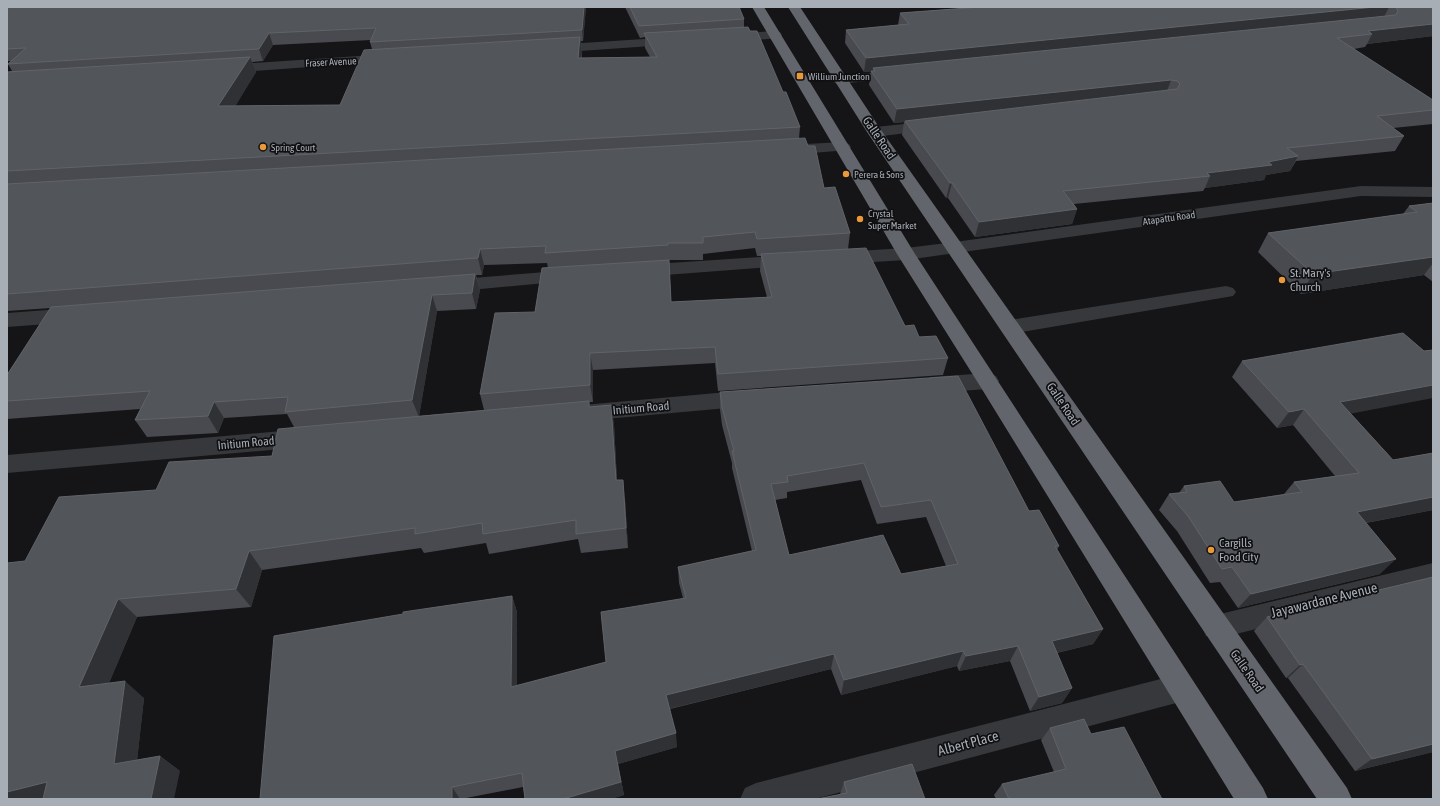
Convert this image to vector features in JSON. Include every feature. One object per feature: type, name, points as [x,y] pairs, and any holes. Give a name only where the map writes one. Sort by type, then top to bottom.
[{"type":"highway","points":[[758,7],[906,254],[988,381],[1180,688],[1252,799]]},
{"type":"highway","name":"Galle Road","points":[[794,7],[875,132],[1336,799]]},
{"type":"street","points":[[719,38],[775,35]]},
{"type":"street","points":[[535,50],[687,40]]},
{"type":"street","name":"Fraser Avenue","points":[[210,69],[400,58]]},
{"type":"street","points":[[840,80],[916,72]]},
{"type":"street","points":[[875,132],[946,124]]},
{"type":"street","points":[[772,151],[843,147]]},
{"type":"street","name":"Atapattu Road","points":[[828,259],[906,254],[956,248],[1361,191],[1433,192]]},
{"type":"street","points":[[624,272],[804,260]]},
{"type":"street","points":[[427,287],[585,275]]},
{"type":"street","points":[[1010,327],[1226,292]]},
{"type":"street","points":[[7,320],[94,313]]},
{"type":"street","points":[[910,386],[988,381]]},
{"type":"street","name":"Initium Road","points":[[562,415],[769,396]]},
{"type":"street","name":"Initium Road","points":[[7,464],[324,436]]},
{"type":"street","name":"Jayawardane Avenue","points":[[1216,627],[1433,574]]},
{"type":"street","name":"Albert Place","points":[[756,799],[1180,688]]},
{"type":"building","points":[[7,7],[584,7],[582,30],[370,42],[376,28],[269,33],[259,49],[8,64],[26,48],[7,49]]},
{"type":"building","points":[[630,7],[739,7],[744,19],[639,26]]},
{"type":"building","points":[[981,7],[1375,7],[866,58],[846,30],[909,24],[900,13]]},
{"type":"building","points":[[1396,7],[1433,7],[1433,24],[1368,31],[1372,34],[1337,38],[1433,100],[1433,110],[1377,116],[1404,136],[1287,148],[1298,156],[1268,162],[1272,165],[1207,173],[1210,176],[1063,191],[1077,209],[979,222],[952,183],[950,183],[905,121],[1177,89],[1180,84],[1177,81],[1171,80],[897,109],[871,71],[875,71],[873,68],[1396,15],[1398,11]]},
{"type":"building","points":[[748,27],[750,31],[757,31],[783,92],[786,92],[800,127],[7,171],[7,72],[250,57],[218,106],[340,105],[364,50],[580,37],[578,58],[657,57],[644,33]]},
{"type":"building","points":[[805,138],[808,146],[815,146],[824,188],[835,187],[850,233],[757,239],[755,232],[703,237],[703,243],[668,243],[668,245],[545,253],[546,246],[480,249],[478,258],[7,294],[7,184]]},
{"type":"building","points":[[1433,203],[1433,257],[1313,274],[1268,233],[1417,212],[1409,206]]},
{"type":"building","points":[[866,248],[905,326],[914,325],[919,337],[936,336],[948,358],[718,374],[715,347],[590,353],[590,385],[480,394],[495,313],[535,312],[542,268],[669,260],[671,302],[772,297],[761,254]]},
{"type":"building","points":[[475,274],[472,293],[432,295],[412,400],[285,412],[288,397],[214,402],[208,416],[135,420],[150,391],[7,401],[7,375],[51,307]]},
{"type":"building","points":[[1403,333],[1424,351],[1433,350],[1433,385],[1340,402],[1393,460],[1433,453],[1433,497],[1357,512],[1396,559],[1251,594],[1232,567],[1222,569],[1188,516],[1169,494],[1187,492],[1184,486],[1220,481],[1234,502],[1302,492],[1294,482],[1359,473],[1304,409],[1289,412],[1242,361]]},
{"type":"building","points":[[958,376],[1029,511],[1039,510],[1059,546],[1055,546],[1103,629],[1052,641],[1072,688],[1039,697],[1018,646],[966,656],[963,651],[844,680],[834,654],[666,695],[676,733],[615,751],[621,782],[563,799],[525,799],[522,773],[452,787],[452,799],[260,799],[274,636],[403,614],[403,612],[512,596],[511,687],[606,662],[601,612],[686,598],[678,567],[756,550],[732,451],[734,451],[722,407],[720,392]],"holes":[[[864,463],[881,507],[931,500],[958,564],[901,574],[883,535],[789,555],[771,484],[788,482],[787,476]]]},
{"type":"building","points":[[589,401],[589,407],[611,405],[616,480],[623,480],[626,528],[576,534],[576,520],[483,534],[482,523],[415,534],[415,528],[249,551],[236,589],[118,599],[79,687],[125,681],[114,764],[160,756],[151,799],[43,799],[47,782],[7,792],[7,563],[25,561],[59,497],[156,490],[169,462],[272,456],[278,429]]},
{"type":"building","points":[[1433,577],[1433,744],[1372,759],[1303,664],[1300,665],[1267,617]]},
{"type":"building","points":[[1084,719],[1091,734],[1124,727],[1162,799],[1009,799],[1002,784],[1066,769],[1050,728]]},
{"type":"building","points":[[912,764],[925,799],[817,799],[847,793],[844,782]]},
{"type":"place","name":"Willium Junction","points":[[800,76]]},
{"type":"place","name":"Spring Court","points":[[263,147]]},
{"type":"place","name":"Perera & Sons","points":[[846,174]]},
{"type":"place","name":"Crystal Super Market","points":[[860,219]]},
{"type":"place","name":"St. Mary's Church","points":[[1282,280]]},
{"type":"place","name":"Cargills Food City","points":[[1211,550]]}]
